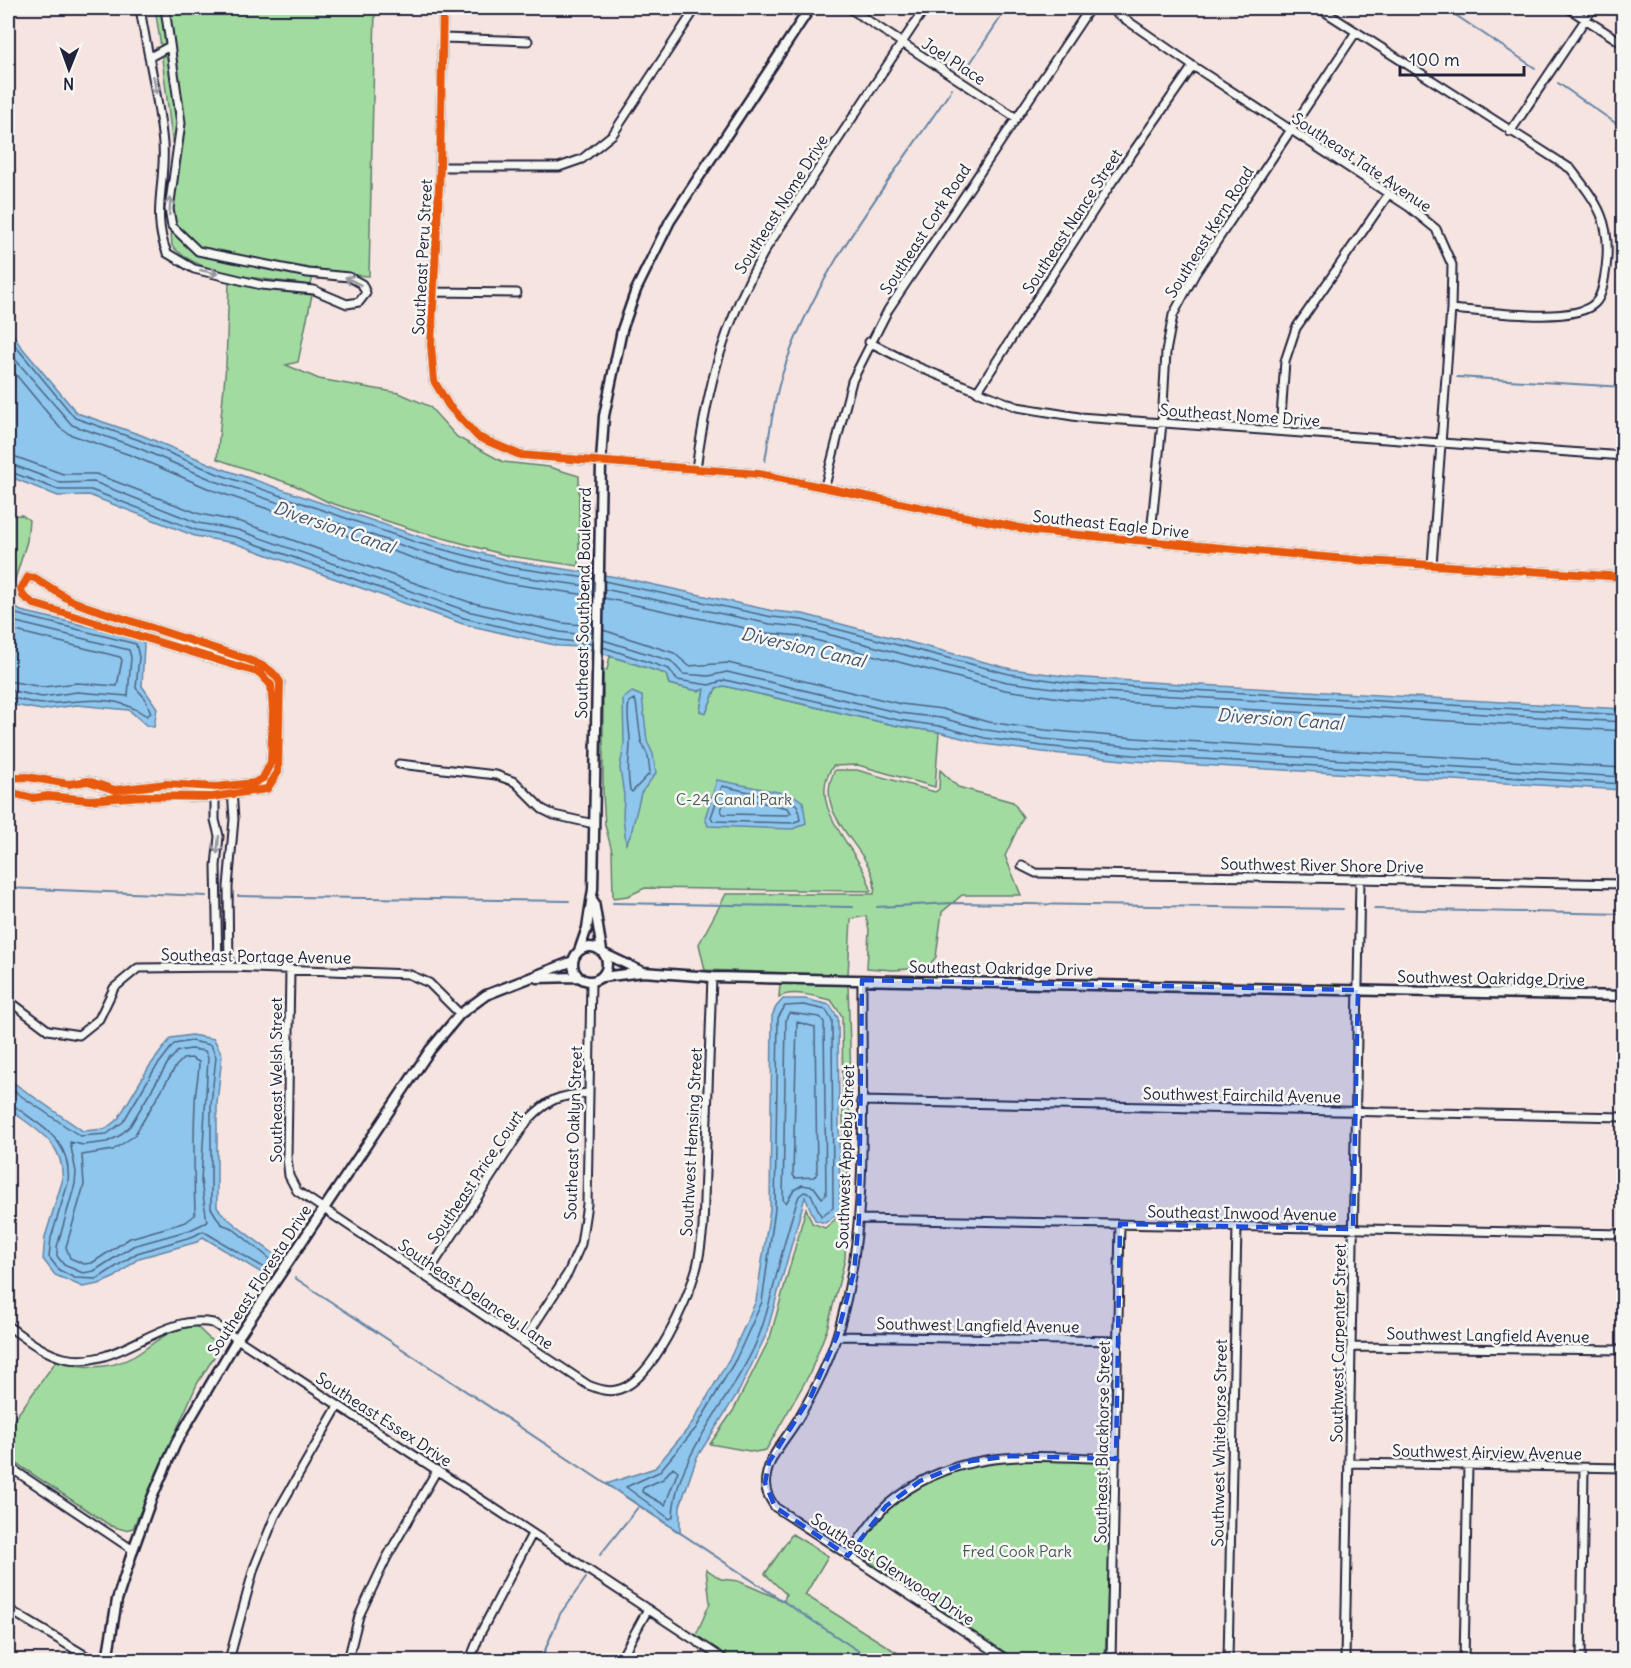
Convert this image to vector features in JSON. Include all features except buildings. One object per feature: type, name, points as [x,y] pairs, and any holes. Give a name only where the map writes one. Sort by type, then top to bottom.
[{"type":"street","points":[[140,8],[150,57],[163,147],[159,230],[167,253],[194,268],[261,285],[314,290],[347,304],[359,302],[366,293],[362,284],[349,277],[318,274],[198,251],[172,226],[169,209],[181,123],[168,47],[165,8]]},
{"type":"street","name":"Southeast Peru Street","points":[[443,8],[436,292],[431,345],[434,381],[449,406],[478,437],[520,455],[601,462]]},
{"type":"street","points":[[440,167],[559,167],[582,159],[613,134],[696,8]]},
{"type":"street","name":"Southeast Southbend Boulevard","points":[[579,951],[587,928],[593,893],[601,462],[604,416],[622,330],[652,254],[703,167],[810,8]]},
{"type":"street","name":"Joel Place","points":[[849,8],[1015,117]]},
{"type":"street","name":"Southeast Nome Drive","points":[[696,469],[704,409],[717,357],[748,280],[767,246],[925,8]]},
{"type":"street","name":"Southeast Cork Road","points":[[825,486],[845,405],[869,342],[1015,117],[1090,8]]},
{"type":"street","name":"Southeast Tate Avenue","points":[[1109,8],[1423,217],[1436,229],[1452,265],[1451,309],[1432,565]]},
{"type":"street","points":[[1319,8],[1571,169],[1600,208],[1609,247],[1603,288],[1595,303],[1574,314],[1554,316],[1451,309]]},
{"type":"street","points":[[1568,8],[1623,44]]},
{"type":"street","points":[[1510,132],[1593,8]]},
{"type":"street","name":"Southeast Kern Road","points":[[1150,543],[1162,423],[1166,352],[1173,315],[1195,273],[1289,129],[1356,32]]},
{"type":"street","points":[[443,38],[528,41]]},
{"type":"street","points":[[150,57],[168,47]]},
{"type":"street","name":"Southeast Nance Street","points":[[977,392],[1112,182],[1193,66]]},
{"type":"street","points":[[1280,431],[1285,361],[1296,328],[1388,195]]},
{"type":"street","points":[[159,230],[172,226]]},
{"type":"street","points":[[314,290],[318,274]]},
{"type":"street","points":[[436,292],[517,293]]},
{"type":"street","name":"Southeast Nome Drive","points":[[869,342],[977,392],[1017,407],[1079,417],[1623,456]]},
{"type":"street","name":"Southeast Eagle Drive","points":[[601,462],[759,474],[1035,531],[1150,543],[1623,577]]},
{"type":"street","points":[[8,778],[69,784],[88,781],[106,788],[123,789],[166,784],[232,790],[267,789],[278,772],[276,728],[271,685],[262,674],[168,643],[34,604],[23,596],[21,586],[28,578],[35,578],[70,600],[99,611],[267,667],[276,674],[280,682],[276,728],[271,762],[268,772],[254,783],[232,790],[215,797],[176,795],[90,800],[27,797],[8,792]]},
{"type":"street","points":[[95,621],[99,611]]},
{"type":"street","points":[[168,643],[172,634]]},
{"type":"street","points":[[262,674],[267,667]]},
{"type":"street","points":[[399,764],[496,774],[515,782],[542,809],[554,815],[594,824]]},
{"type":"street","points":[[43,797],[45,781]]},
{"type":"street","points":[[216,787],[219,837],[216,866],[218,967]]},
{"type":"street","points":[[123,789],[124,797]]},
{"type":"street","points":[[229,967],[228,887],[234,819],[232,790]]},
{"type":"street","name":"Southwest River Shore Drive","points":[[1022,866],[1036,873],[1623,884]]},
{"type":"street","name":"Southwest Carpenter Street","points":[[1345,1660],[1360,879]]},
{"type":"street","name":"Southeast Southbend Boulevard","points":[[593,893],[604,953]]},
{"type":"street","points":[[217,926],[228,926]]},
{"type":"street","points":[[593,946],[604,953],[608,964],[602,977],[591,981],[578,977],[573,961],[579,951],[593,946]]},
{"type":"street","name":"Southeast Oakridge Drive","points":[[604,953],[643,972]]},
{"type":"street","name":"Southeast Floresta Drive","points":[[107,1660],[117,1600],[151,1500],[176,1443],[237,1339],[323,1210],[430,1050],[460,1014],[486,995],[573,961]]},
{"type":"street","name":"Southeast Portage Avenue","points":[[8,1000],[48,1030],[79,1035],[99,1019],[114,987],[138,968],[229,967],[408,974],[429,983],[460,1014]]},
{"type":"street","name":"Southeast Welsh Street","points":[[290,970],[289,1176],[297,1191],[323,1210]]},
{"type":"street","name":"Southeast Oakridge Drive","points":[[602,977],[643,972],[712,977],[1358,990]]},
{"type":"street","name":"Southeast Floresta Drive","points":[[530,979],[578,977]]},
{"type":"street","name":"Southwest Hemsing Street","points":[[618,1390],[633,1383],[648,1365],[686,1298],[696,1268],[703,1228],[712,977]]},
{"type":"street","name":"Southwest Appleby Street","points":[[767,1494],[765,1483],[769,1462],[811,1396],[837,1336],[854,1272],[859,1219],[862,980]]},
{"type":"street","name":"Southeast Oaklyn Street","points":[[523,1342],[568,1273],[580,1244],[587,1204],[591,981]]},
{"type":"street","name":"Southwest Oakridge Drive","points":[[1358,990],[1623,996]]},
{"type":"street","name":"Southeast Price Court","points":[[426,1276],[528,1120],[546,1102],[559,1096],[588,1093]]},
{"type":"street","name":"Southwest Fairchild Avenue","points":[[861,1101],[1623,1117]]},
{"type":"street","name":"Southeast Delancey Lane","points":[[323,1210],[588,1385],[601,1390],[618,1390]]},
{"type":"street","name":"Southeast Inwood Avenue","points":[[859,1219],[1623,1234]]},
{"type":"street","name":"Southeast Blackhorse Street","points":[[1111,1660],[1120,1224]]},
{"type":"street","name":"Southwest Whitehorse Street","points":[[1228,1660],[1237,1226]]},
{"type":"street","name":"Southeast Essex Drive","points":[[8,1326],[44,1350],[64,1358],[90,1359],[111,1354],[181,1322],[196,1320],[213,1323],[725,1660]]},
{"type":"street","name":"Southwest Langfield Avenue","points":[[837,1336],[1118,1341]]},
{"type":"street","name":"Southwest Langfield Avenue","points":[[1351,1347],[1623,1350]]},
{"type":"street","points":[[229,1660],[254,1568],[275,1516],[338,1406]]},
{"type":"street","points":[[848,1556],[886,1506],[920,1481],[971,1461],[1011,1456],[1116,1459]]},
{"type":"street","name":"Southwest Airview Avenue","points":[[1350,1463],[1623,1468]]},
{"type":"street","points":[[1464,1660],[1468,1465]]},
{"type":"street","points":[[8,1466],[133,1550]]},
{"type":"street","points":[[1581,1660],[1584,1468]]},
{"type":"street","points":[[348,1660],[359,1616],[387,1557],[437,1470]]},
{"type":"street","name":"Southeast Glenwood Drive","points":[[767,1494],[776,1507],[1008,1660]]},
{"type":"street","points":[[470,1660],[480,1634],[532,1534]]},
{"type":"street","points":[[8,1609],[93,1660]]},
{"type":"street","points":[[620,1660],[648,1609]]},
{"type":"highlighted area","points":[[862,980],[1358,990],[1353,1229],[1120,1224],[1116,1459],[1012,1456],[971,1461],[920,1481],[886,1506],[848,1556],[775,1507],[765,1483],[769,1462],[811,1396],[837,1336],[854,1272],[859,1219]]},
{"type":"green space","points":[[155,8],[375,8],[369,276],[322,273],[322,270],[315,268],[311,285],[256,278],[218,271],[201,265],[185,257],[172,246],[171,231],[177,229],[175,221],[172,221],[173,147],[162,58],[174,48],[169,40],[161,47]]},
{"type":"green space","points":[[229,282],[261,289],[312,295],[298,362],[286,365],[319,379],[399,393],[429,406],[457,437],[503,462],[549,467],[579,476],[579,566],[509,556],[421,532],[328,502],[294,485],[217,459],[226,365]]},
{"type":"green space","points":[[22,515],[29,520],[27,541],[8,602],[8,516]]},
{"type":"green space","name":"C-24 Canal Park","points":[[610,656],[666,674],[669,684],[698,691],[704,689],[700,711],[706,713],[716,688],[724,686],[898,726],[939,732],[935,787],[858,765],[833,766],[826,782],[825,798],[830,814],[866,876],[871,891],[645,888],[628,896],[613,898],[612,851],[605,825],[603,794],[603,671],[607,670]]},
{"type":"green space","points":[[835,770],[857,770],[935,792],[939,789],[940,770],[958,787],[1013,802],[1023,817],[1005,856],[1021,895],[962,895],[942,912],[936,957],[927,968],[893,970],[867,968],[869,930],[866,916],[851,919],[848,975],[705,970],[699,944],[726,894],[874,894],[874,879],[867,864],[838,820],[831,804],[829,788]]},
{"type":"green space","points":[[780,984],[848,985],[851,1078],[845,1259],[827,1329],[810,1373],[766,1450],[755,1452],[710,1444],[733,1411],[770,1338],[806,1208],[812,1223],[825,1228],[844,1212],[842,1016],[831,1000],[798,994],[779,997]]},
{"type":"green space","points":[[195,1325],[214,1343],[214,1357],[197,1384],[133,1528],[125,1530],[111,1526],[8,1458],[8,1428],[56,1361],[91,1367],[113,1364],[135,1356],[168,1334]]},
{"type":"green space","name":"Fred Cook Park","points":[[1011,1459],[1113,1461],[1105,1660],[1015,1660],[854,1551],[889,1508],[916,1487],[946,1473]]},
{"type":"green space","points":[[792,1534],[828,1556],[805,1595],[909,1660],[733,1660],[696,1635],[710,1603],[706,1569],[721,1579],[738,1581],[784,1601],[786,1594],[765,1574]]},
{"type":"water","name":"Diversion Canal","points":[[8,326],[19,344],[77,413],[141,435],[220,468],[420,537],[511,561],[623,578],[773,611],[803,614],[1011,669],[1071,677],[1623,709],[1623,790],[1133,761],[1042,752],[984,744],[939,732],[898,726],[724,686],[716,688],[706,713],[700,711],[704,689],[698,691],[669,684],[666,674],[583,647],[559,646],[463,624],[234,543],[195,536],[89,495],[58,496],[8,476]]},
{"type":"water","points":[[12,605],[21,611],[139,638],[144,644],[142,686],[157,708],[154,727],[146,725],[129,710],[77,705],[42,710],[8,704],[8,608]]},
{"type":"water","points":[[632,692],[642,696],[647,741],[653,754],[656,773],[641,793],[631,834],[626,844],[620,768],[624,743],[623,699]]},
{"type":"water","points":[[717,780],[793,795],[803,802],[806,823],[793,829],[708,826],[705,818]]},
{"type":"water","points":[[783,999],[805,999],[830,1005],[838,1018],[840,1212],[825,1223],[815,1220],[805,1197],[766,1335],[739,1391],[697,1457],[680,1506],[680,1533],[606,1484],[655,1468],[691,1425],[731,1356],[756,1301],[770,1209],[772,1016]]},
{"type":"water","points":[[191,1035],[214,1039],[222,1055],[217,1104],[217,1207],[235,1225],[279,1258],[268,1275],[265,1275],[203,1237],[197,1242],[139,1258],[115,1277],[99,1284],[83,1287],[55,1275],[43,1259],[45,1237],[62,1182],[62,1168],[54,1147],[47,1138],[8,1108],[8,1079],[83,1131],[105,1129],[118,1119],[149,1067],[171,1038]]},
{"type":"waterway","points":[[965,71],[1007,8]]},
{"type":"waterway","points":[[1445,8],[1535,68]]},
{"type":"waterway","points":[[1558,83],[1624,129]]},
{"type":"waterway","points":[[765,461],[782,375],[796,337],[814,300],[856,227],[952,89]]},
{"type":"waterway","points":[[1457,377],[1624,387]]},
{"type":"waterway","points":[[8,888],[206,896]]},
{"type":"waterway","points":[[238,896],[569,901]]},
{"type":"waterway","points":[[613,903],[853,907]]},
{"type":"waterway","points":[[877,907],[952,903],[1343,909]]},
{"type":"waterway","points":[[1374,909],[1624,914]]},
{"type":"waterway","points":[[295,1278],[612,1488]]},
{"type":"waterway","points":[[617,1491],[872,1660]]},
{"type":"waterway","points":[[600,1555],[639,1506]]},
{"type":"waterway","points":[[541,1660],[560,1614],[586,1578]]},
{"type":"cycle path","points":[[443,8],[440,167],[431,345],[434,381],[449,406],[478,437],[520,455],[759,474],[1035,531],[1368,561],[1624,577]]},
{"type":"cycle path","points":[[8,778],[27,777],[69,784],[88,781],[115,790],[166,784],[216,787],[254,783],[263,778],[271,762],[273,711],[271,685],[260,673],[34,604],[23,596],[21,589],[28,577],[35,578],[70,600],[85,606],[255,662],[269,670],[280,682],[278,772],[267,789],[212,797],[142,796],[90,800],[48,796],[33,798],[8,792]]}]
